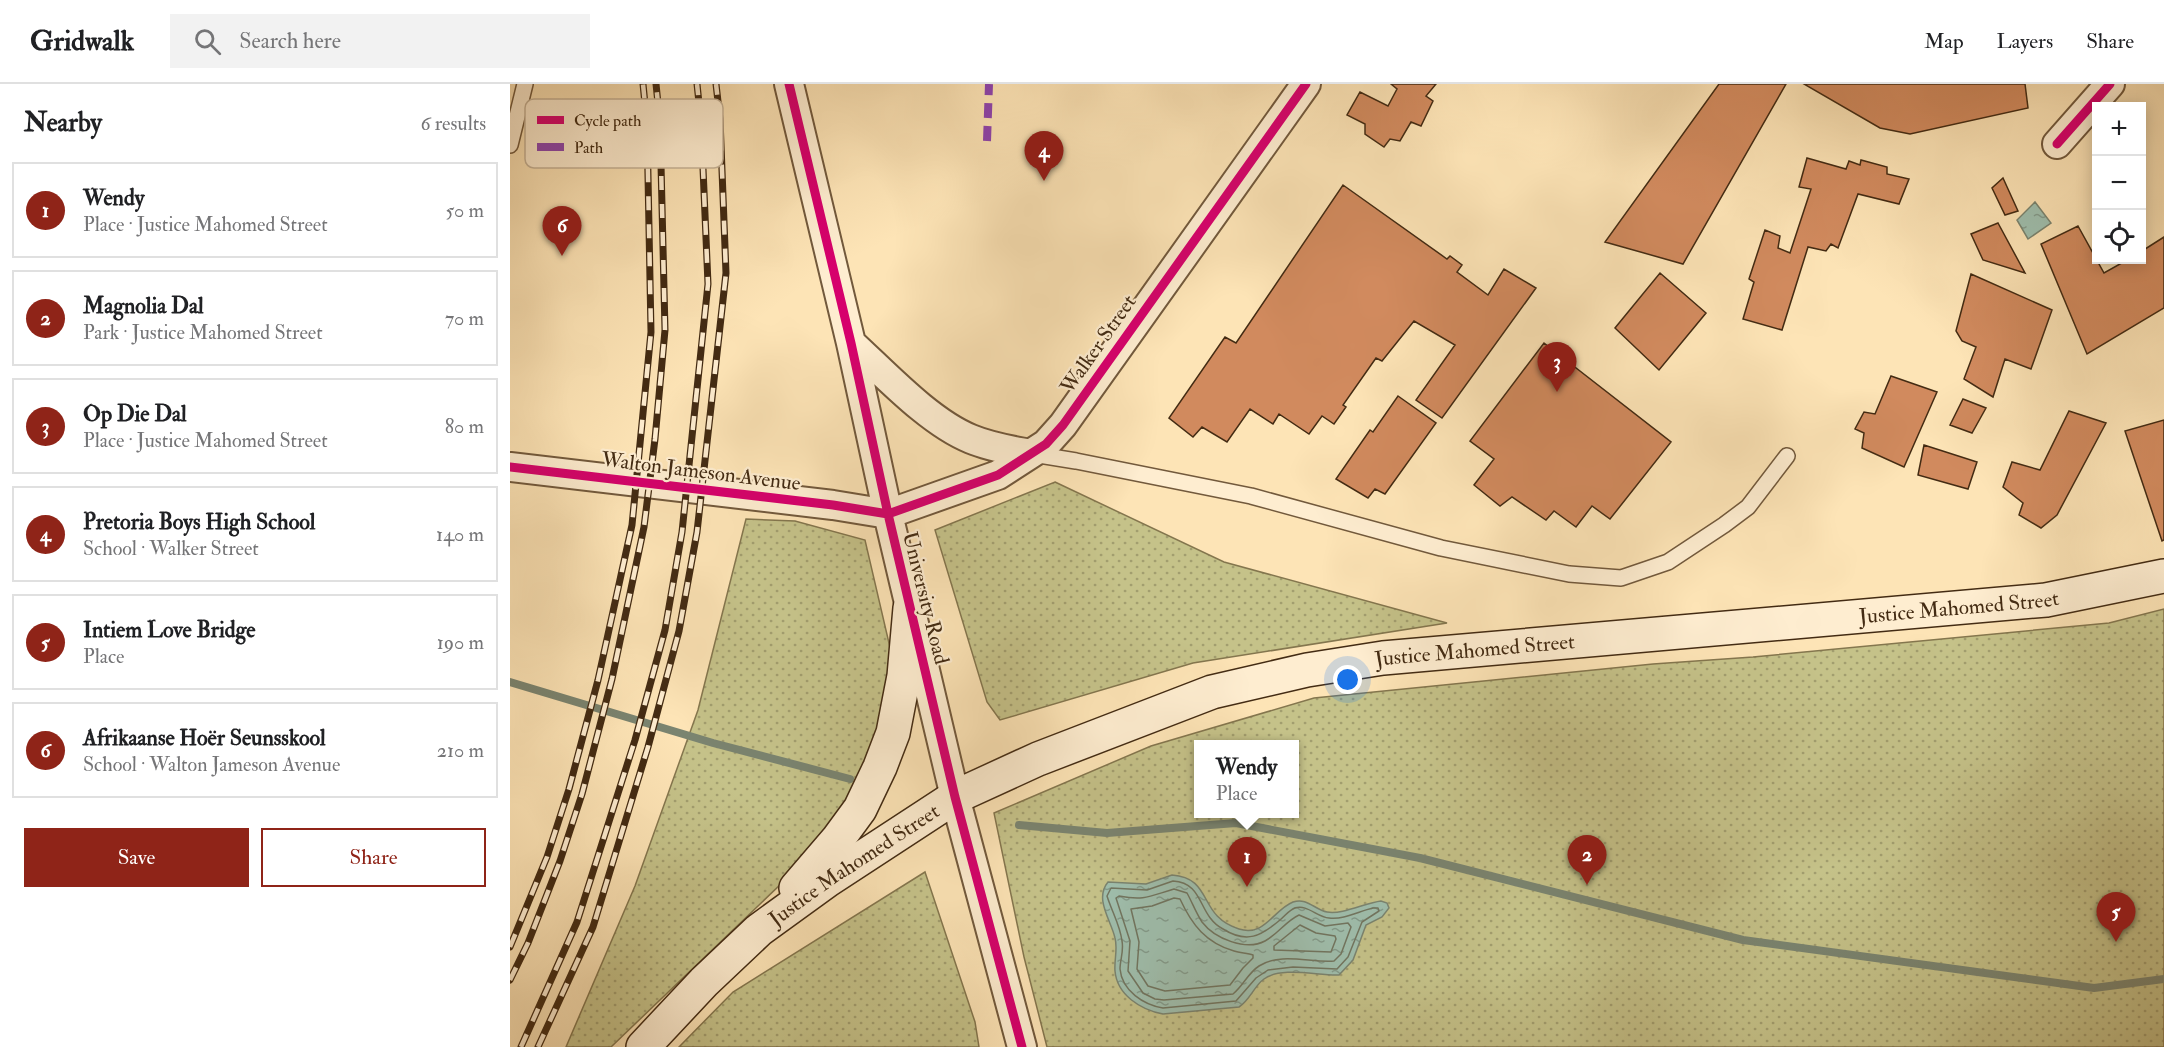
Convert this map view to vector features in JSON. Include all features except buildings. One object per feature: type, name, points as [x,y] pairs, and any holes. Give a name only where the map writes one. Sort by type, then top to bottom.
[{"type":"main road","name":"Justice Mahomed Street","points":[[644,1047],[704,982],[759,930],[828,880],[956,797],[1038,759],[1212,692],[1307,670],[1383,658],[2046,600],[2164,576]]},
{"type":"main road","points":[[759,930],[838,840],[860,809],[875,778],[893,733],[904,676],[910,608]]},
{"type":"street","name":"University Road","points":[[789,84],[851,344],[910,608],[956,797],[1022,1047]]},
{"type":"street","name":"Walker Street","points":[[888,514],[998,475],[1046,444],[1063,425],[1306,84]]},
{"type":"street","points":[[2057,144],[2110,84]]},
{"type":"street","points":[[851,344],[939,420],[969,438],[989,446],[1030,454]]},
{"type":"street","name":"Walton Jameson Avenue","points":[[510,466],[833,505],[888,514]]},
{"type":"lane","points":[[510,145],[525,84]]},
{"type":"lane","points":[[1030,454],[1251,496],[1442,548],[1569,574],[1621,578],[1668,562],[1724,525],[1748,507],[1787,456]]},
{"type":"shaded area","points":[[1055,482],[1224,562],[1447,623],[1193,663],[1000,720],[987,702],[935,530]]},
{"type":"shaded area","points":[[746,519],[795,521],[865,540],[892,656],[885,734],[834,833],[611,1047],[566,1047],[635,886],[698,710]]},
{"type":"shaded area","points":[[2164,609],[2164,1047],[1047,1047],[1024,957],[994,813],[1151,746],[1314,698],[1653,664],[1753,657],[2109,623]]},
{"type":"shaded area","points":[[925,872],[975,1022],[979,1047],[679,1047],[733,992]]},
{"type":"water","points":[[2035,202],[2051,223],[2028,239],[2017,220]]},
{"type":"water","points":[[1172,875],[1194,883],[1217,916],[1239,929],[1256,929],[1286,906],[1298,901],[1307,902],[1327,912],[1346,910],[1381,901],[1387,903],[1389,908],[1382,917],[1366,925],[1353,960],[1339,975],[1280,973],[1264,979],[1239,1007],[1163,1014],[1139,1005],[1120,987],[1115,971],[1116,942],[1105,910],[1103,895],[1108,882],[1146,884]]},
{"type":"waterway","points":[[510,682],[713,743],[850,779]]},
{"type":"waterway","points":[[1019,825],[1107,833],[1236,823],[1420,858],[1743,940],[2094,988],[2164,979]]},
{"type":"railway","points":[[643,84],[644,99]]},
{"type":"railway","points":[[656,84],[658,99]]},
{"type":"railway","points":[[697,84],[699,99]]},
{"type":"railway","points":[[716,84],[718,99]]},
{"type":"railway","points":[[510,947],[547,857],[569,789],[598,680],[632,525],[651,332],[648,168]]},
{"type":"railway","points":[[510,980],[528,943],[560,861],[582,794],[612,679],[644,527],[665,330],[661,168]]},
{"type":"railway","points":[[521,1047],[577,922],[635,740],[665,630],[682,532],[708,284],[703,168]]},
{"type":"railway","points":[[538,1047],[593,927],[648,747],[679,631],[697,532],[726,273],[722,168]]},
{"type":"marked path","points":[[987,141],[989,84]]},
{"type":"cycle path","points":[[789,84],[955,797],[1022,1047]]},
{"type":"cycle path","points":[[510,467],[833,505],[888,514],[998,475],[1046,444],[1063,425],[1306,84]]},
{"type":"cycle path","points":[[2057,144],[2110,84]]},
{"type":"place","name":"Pretoria Boys High School","points":[[1044,181]]},
{"type":"place","name":"Afrikaanse Hoër Seunsskool","points":[[562,256]]},
{"type":"place","name":"Op Die Dal","points":[[1557,392]]},
{"type":"place","name":"Magnolia Dal","points":[[1587,885]]},
{"type":"place","name":"Wendy","points":[[1247,887]]},
{"type":"place","name":"Intiem Love Bridge","points":[[2116,942]]}]
